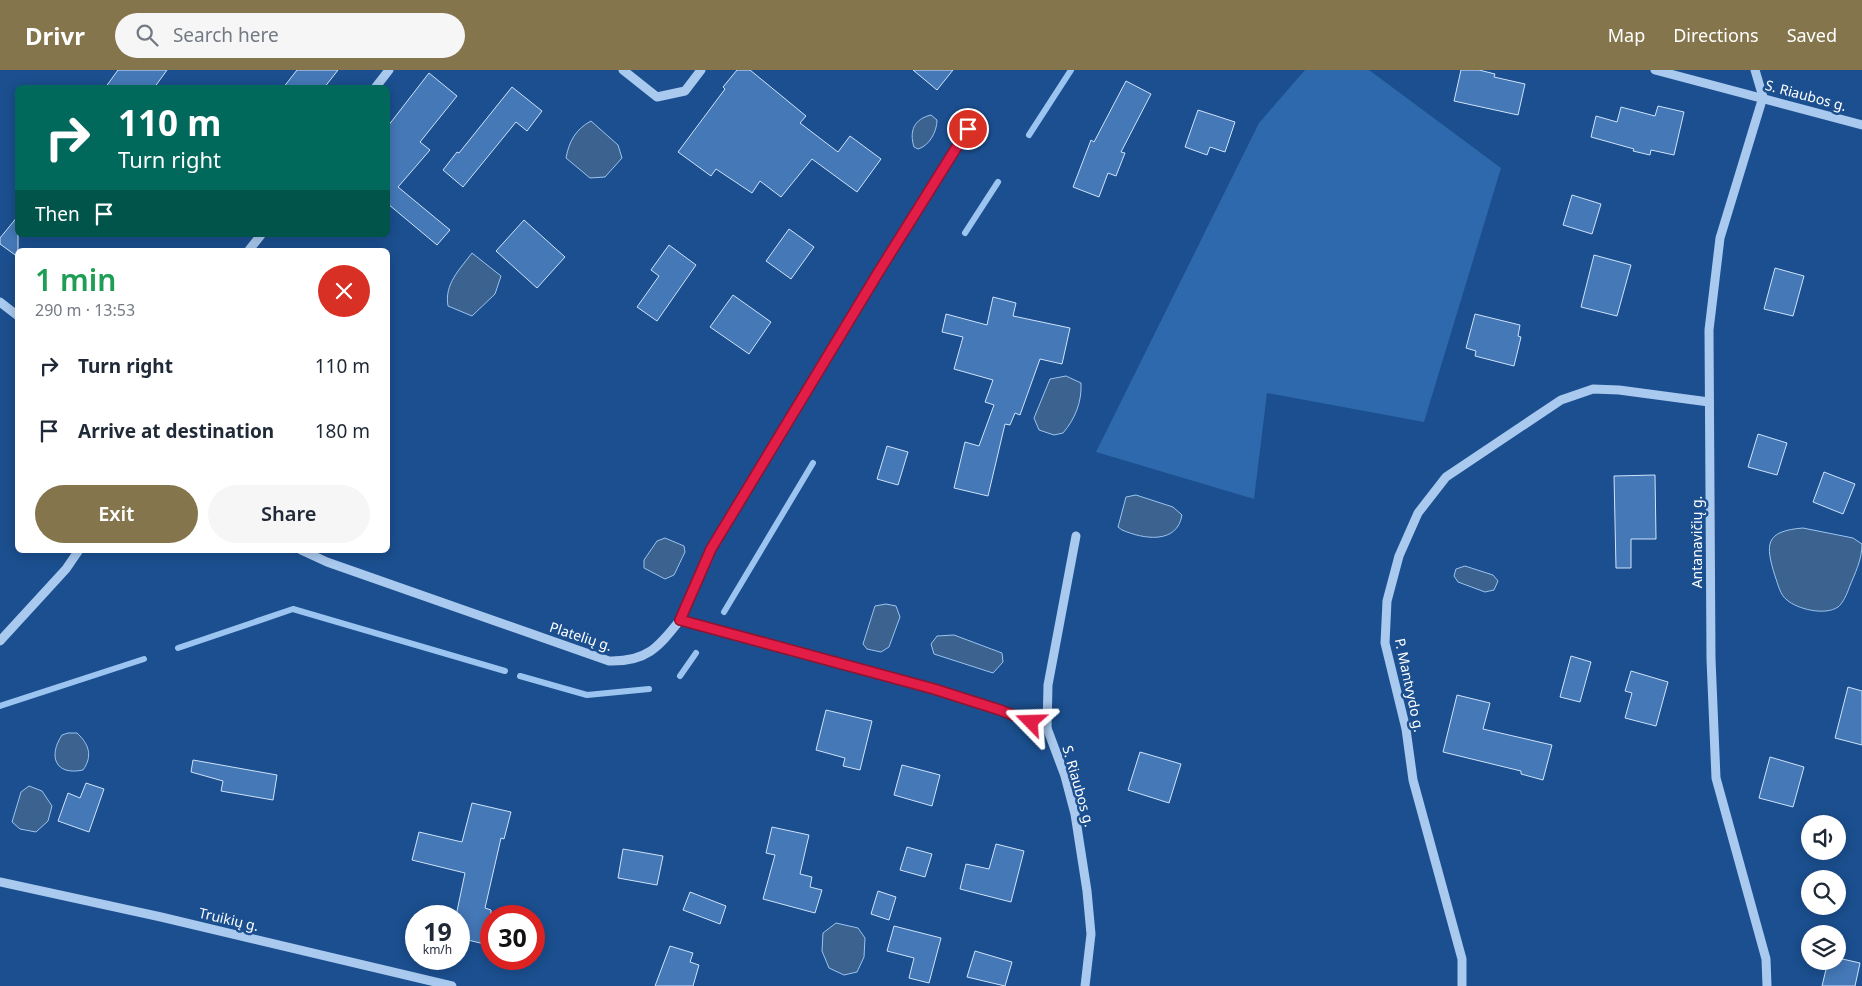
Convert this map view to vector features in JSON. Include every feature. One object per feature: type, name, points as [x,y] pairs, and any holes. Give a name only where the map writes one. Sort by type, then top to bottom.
[{"type":"street","points":[[377,85],[389,70]]},
{"type":"street","points":[[623,70],[657,97],[684,91],[701,70]]},
{"type":"street","name":"S. Riaubos g.","points":[[1655,70],[1763,97],[1862,125]]},
{"type":"street","points":[[1755,70],[1763,97]]},
{"type":"street","name":"Antanavičių g.","points":[[1763,97],[1720,238],[1709,330],[1709,402],[1711,659],[1716,778],[1766,959],[1767,986]]},
{"type":"street","name":"Platelių g.","points":[[308,553],[327,562],[609,661],[626,662],[642,657],[663,642],[680,620],[711,549],[878,273],[968,129]]},
{"type":"street","points":[[251,248],[259,237]]},
{"type":"street","points":[[0,302],[15,314]]},
{"type":"street","name":"P. Mantvydo g.","points":[[1462,986],[1462,959],[1414,780],[1406,729],[1385,644],[1387,601],[1400,556],[1410,530],[1418,513],[1446,477],[1560,400],[1593,389],[1619,390],[1709,402]]},
{"type":"street","name":"S. Riaubos g.","points":[[1076,536],[1048,685],[1047,728],[1065,776],[1075,814],[1088,892],[1091,934],[1085,986]]},
{"type":"street","points":[[0,641],[66,569],[77,553]]},
{"type":"street","points":[[680,620],[934,689],[1000,710],[1047,728]]},
{"type":"street","name":"Truikių g.","points":[[0,882],[161,917],[452,986]]},
{"type":"shaded area","points":[[1305,70],[1369,70],[1501,168],[1424,422],[1267,393],[1254,499],[1096,452],[1259,123]]},
{"type":"shaded area","points":[[931,115],[937,120],[934,134],[926,145],[918,149],[914,147],[912,136],[914,126],[920,119]]},
{"type":"shaded area","points":[[591,121],[618,145],[622,158],[605,177],[590,178],[566,158],[574,136]]},
{"type":"shaded area","points":[[472,253],[501,276],[495,294],[472,316],[448,306],[447,298],[454,277]]},
{"type":"shaded area","points":[[1066,376],[1081,383],[1079,403],[1071,422],[1063,433],[1054,435],[1039,430],[1034,418],[1050,379]]},
{"type":"shaded area","points":[[1136,495],[1173,507],[1182,515],[1179,525],[1166,535],[1158,537],[1140,536],[1122,530],[1118,527],[1126,497]]},
{"type":"shaded area","points":[[1803,528],[1853,538],[1862,544],[1856,572],[1846,596],[1838,607],[1832,610],[1819,611],[1797,606],[1785,598],[1778,586],[1770,555],[1771,541],[1781,532]]},
{"type":"shaded area","points":[[665,538],[684,546],[685,552],[674,575],[665,579],[644,568],[644,560],[657,541]]},
{"type":"shaded area","points":[[1465,566],[1493,575],[1498,581],[1494,590],[1485,592],[1458,582],[1454,576],[1456,569]]},
{"type":"shaded area","points":[[886,604],[896,606],[900,617],[889,647],[881,652],[867,649],[863,644],[875,606]]},
{"type":"shaded area","points":[[954,635],[1002,653],[1003,662],[993,673],[934,654],[931,644],[937,636]]},
{"type":"shaded area","points":[[77,733],[87,746],[89,755],[83,770],[66,770],[57,763],[55,750],[62,735]]},
{"type":"shaded area","points":[[29,786],[42,791],[52,806],[48,821],[36,832],[20,829],[12,822],[21,792]]},
{"type":"shaded area","points":[[836,923],[858,928],[865,938],[864,957],[857,972],[844,975],[829,968],[822,951],[823,933]]},
{"type":"building","points":[[118,70],[167,70],[156,85],[107,85]]},
{"type":"building","points":[[297,70],[338,70],[326,85],[285,85]]},
{"type":"building","points":[[737,70],[750,70],[806,116],[800,123],[838,152],[850,136],[881,159],[857,192],[812,159],[781,197],[760,181],[752,193],[716,169],[711,176],[678,152]]},
{"type":"building","points":[[913,70],[953,70],[937,90]]},
{"type":"building","points":[[1461,70],[1479,70],[1495,74],[1494,77],[1525,84],[1518,115],[1454,101]]},
{"type":"building","points":[[429,73],[457,96],[420,142],[430,150],[398,187],[450,230],[437,245],[390,206],[390,123]]},
{"type":"building","points":[[1126,81],[1151,94],[1121,152],[1125,153],[1116,176],[1108,173],[1099,197],[1073,187],[1091,140],[1094,142]]},
{"type":"building","points":[[512,87],[542,111],[527,131],[516,122],[463,187],[443,170]]},
{"type":"building","points":[[1658,106],[1684,112],[1674,155],[1651,150],[1650,155],[1591,137],[1596,116],[1617,122],[1621,107],[1655,116]]},
{"type":"building","points":[[1198,110],[1235,122],[1225,152],[1210,147],[1207,155],[1185,147]]},
{"type":"building","points":[[1572,195],[1601,204],[1592,234],[1563,225]]},
{"type":"building","points":[[15,220],[15,237],[18,237],[18,248],[15,248],[15,255],[0,244],[0,238]]},
{"type":"building","points":[[524,220],[565,257],[537,288],[496,251]]},
{"type":"building","points":[[789,229],[814,247],[791,279],[766,261]]},
{"type":"building","points":[[669,245],[696,265],[657,321],[637,307],[659,276],[651,270]]},
{"type":"building","points":[[1594,255],[1631,265],[1617,316],[1581,307]]},
{"type":"building","points":[[1775,268],[1804,276],[1793,316],[1764,309]]},
{"type":"building","points":[[733,295],[771,322],[749,354],[710,327]]},
{"type":"building","points":[[993,297],[1016,303],[1013,316],[1070,328],[1062,364],[1040,359],[1020,415],[1015,413],[1010,425],[1005,424],[988,496],[954,488],[965,442],[979,446],[994,405],[985,402],[993,380],[954,369],[963,337],[942,332],[946,314],[987,325]]},
{"type":"building","points":[[1475,314],[1520,325],[1518,336],[1521,337],[1514,366],[1475,356],[1476,351],[1466,348]]},
{"type":"building","points":[[1758,434],[1787,443],[1777,475],[1748,467]]},
{"type":"building","points":[[887,446],[908,452],[898,485],[877,479]]},
{"type":"building","points":[[1824,472],[1855,484],[1843,514],[1813,502]]},
{"type":"building","points":[[1655,475],[1656,539],[1631,539],[1631,568],[1616,568],[1614,476]]},
{"type":"building","points":[[1571,656],[1591,662],[1580,702],[1560,697]]},
{"type":"building","points":[[1631,671],[1668,682],[1656,726],[1625,718],[1632,693],[1625,691]]},
{"type":"building","points":[[1848,687],[1862,691],[1862,745],[1835,738]]},
{"type":"building","points":[[1457,695],[1490,703],[1483,729],[1552,745],[1543,780],[1521,774],[1521,771],[1443,752]]},
{"type":"building","points":[[826,710],[872,721],[860,770],[843,766],[845,758],[816,750]]},
{"type":"building","points":[[1140,752],[1181,764],[1169,803],[1128,790]]},
{"type":"building","points":[[1770,757],[1804,767],[1793,807],[1759,798]]},
{"type":"building","points":[[193,760],[277,775],[273,800],[221,791],[223,781],[191,772]]},
{"type":"building","points":[[902,765],[940,775],[932,806],[894,795]]},
{"type":"building","points":[[86,783],[104,789],[89,832],[58,821],[68,793],[80,798]]},
{"type":"building","points":[[472,803],[511,812],[504,839],[501,838],[486,905],[480,905],[480,943],[470,941],[470,905],[458,905],[465,873],[412,860],[419,832],[462,842]]},
{"type":"building","points":[[772,827],[809,835],[800,874],[812,877],[810,887],[822,890],[815,913],[763,899],[775,855],[766,853]]},
{"type":"building","points":[[996,844],[1024,851],[1011,902],[960,889],[966,864],[989,869]]},
{"type":"building","points":[[907,847],[932,854],[925,877],[900,870]]},
{"type":"building","points":[[623,849],[663,856],[657,885],[618,878]]},
{"type":"building","points":[[878,891],[896,897],[889,920],[871,914]]},
{"type":"building","points":[[690,892],[726,906],[720,924],[683,910]]},
{"type":"building","points":[[894,926],[941,938],[929,983],[909,978],[914,958],[887,951]]},
{"type":"building","points":[[670,946],[693,953],[690,962],[699,965],[693,986],[655,986]]},
{"type":"building","points":[[975,951],[1012,962],[1005,986],[967,977]]},
{"type":"building","points":[[1846,960],[1860,963],[1855,986],[1822,986],[1826,970],[1846,970]]},
{"type":"waterway","points":[[1029,135],[1071,70]]},
{"type":"waterway","points":[[965,233],[998,182]]},
{"type":"waterway","points":[[724,612],[813,463]]},
{"type":"waterway","points":[[178,648],[293,609],[505,671]]},
{"type":"waterway","points":[[680,676],[696,653]]},
{"type":"waterway","points":[[0,706],[144,659]]},
{"type":"waterway","points":[[520,676],[587,695],[649,689]]},
{"type":"route","points":[[968,129],[878,273],[711,549],[680,620],[934,689],[1031,722]]}]
